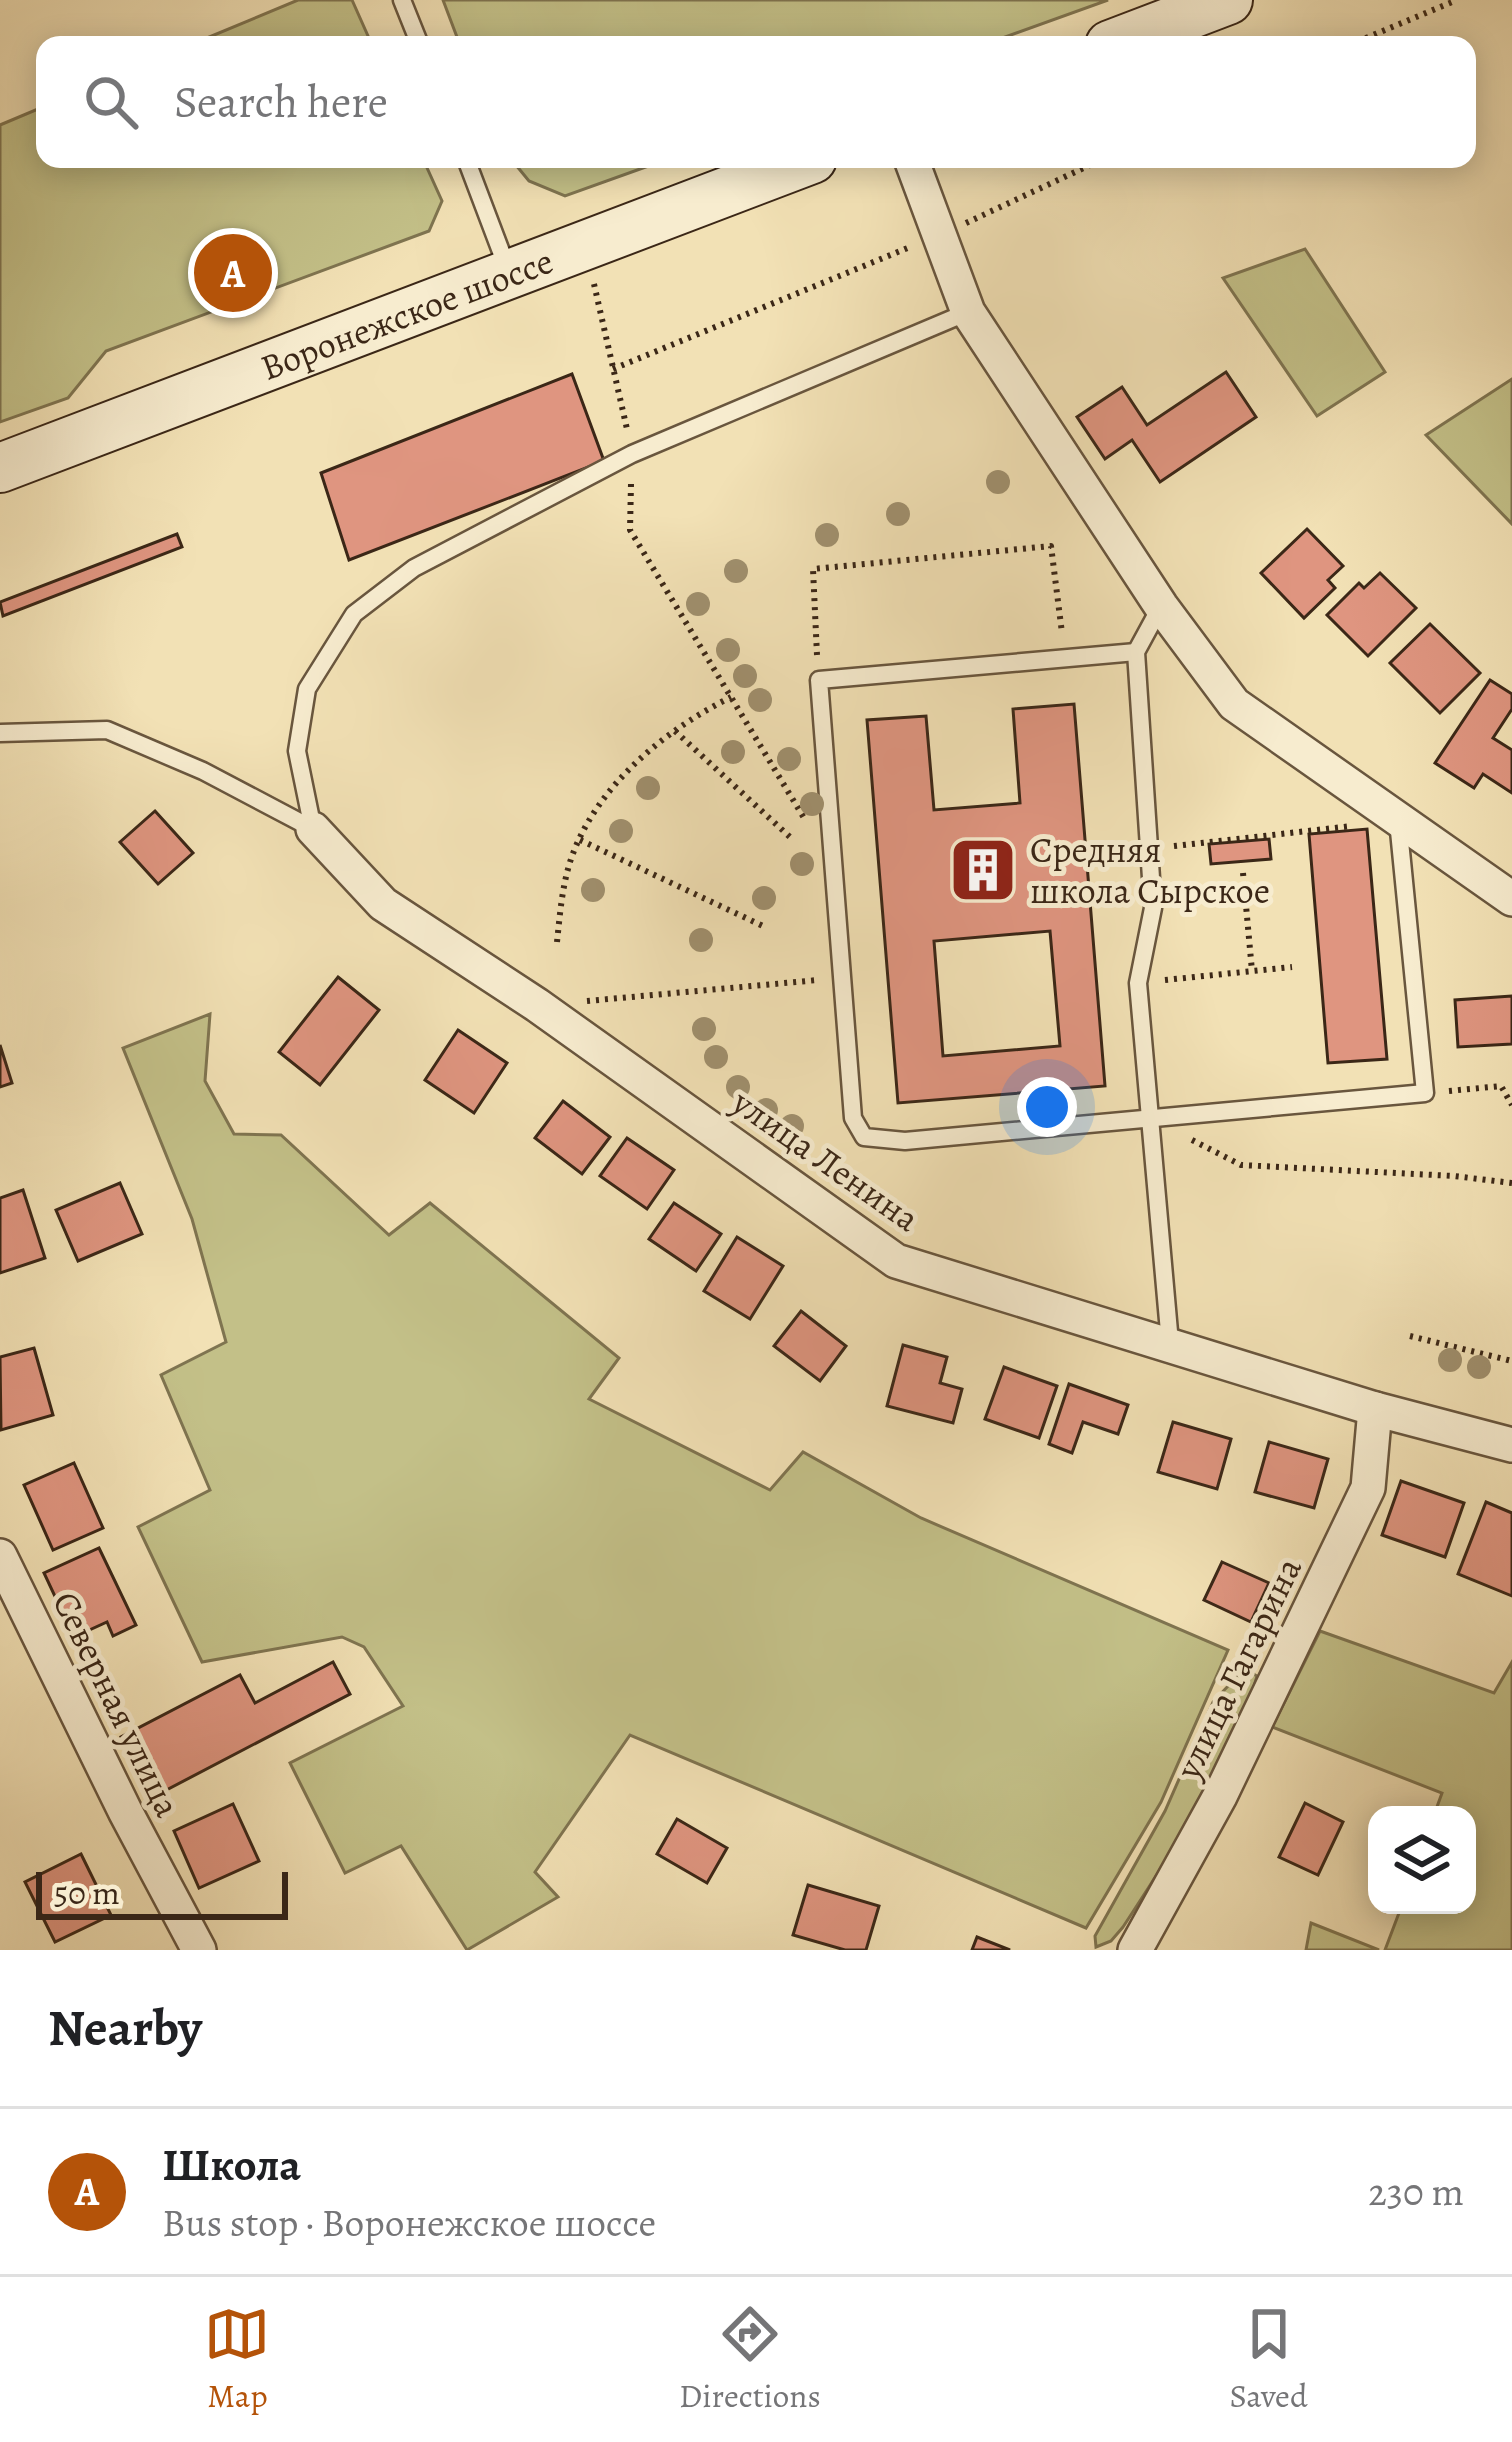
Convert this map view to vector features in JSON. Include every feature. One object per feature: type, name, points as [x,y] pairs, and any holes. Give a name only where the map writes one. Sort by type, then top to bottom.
[{"type":"main road","points":[[1134,36],[1228,0]]},
{"type":"main road","name":"Воронежское шоссе","points":[[0,468],[788,168]]},
{"type":"street","points":[[914,168],[968,312],[1161,606],[1234,704],[1512,898]]},
{"type":"street","name":"улица Ленина","points":[[313,829],[383,904],[537,1005],[896,1261],[1375,1408],[1512,1444]]},
{"type":"street","name":"улица Гагарина","points":[[1135,1950],[1220,1796],[1369,1488],[1375,1408]]},
{"type":"street","name":"Северная улица","points":[[0,1556],[199,1950]]},
{"type":"lane","points":[[402,0],[416,36]]},
{"type":"lane","points":[[469,168],[510,275]]},
{"type":"lane","points":[[313,829],[297,751],[307,689],[355,614],[414,568],[632,454],[968,312]]},
{"type":"lane","points":[[1161,606],[1136,652],[1154,908],[1138,983],[1171,1343]]},
{"type":"lane","points":[[1136,652],[819,680],[853,1118],[863,1137],[904,1141],[1425,1093],[1392,815]]},
{"type":"lane","points":[[0,733],[106,730],[203,771],[313,829]]},
{"type":"path","points":[[1371,36],[1457,0]]},
{"type":"path","points":[[613,368],[938,236],[1084,168]]},
{"type":"path","points":[[585,245],[632,454],[630,530],[830,860]]},
{"type":"path","points":[[819,680],[813,568],[1051,546],[1065,660]]},
{"type":"path","points":[[557,942],[562,900],[580,840],[616,781],[692,716],[731,697]]},
{"type":"path","points":[[675,731],[791,838]]},
{"type":"path","points":[[1149,848],[1374,824],[1392,815]]},
{"type":"path","points":[[580,840],[763,926]]},
{"type":"path","points":[[1243,873],[1252,971]]},
{"type":"path","points":[[1138,983],[1292,967]]},
{"type":"path","points":[[537,1005],[840,978]]},
{"type":"path","points":[[1425,1093],[1501,1086],[1512,1106]]},
{"type":"path","points":[[1150,1119],[1241,1165],[1512,1183]]},
{"type":"path","points":[[1411,1336],[1512,1361]]},
{"type":"shaded area","points":[[298,0],[352,0],[368,36],[212,36]]},
{"type":"shaded area","points":[[443,0],[1108,0],[1008,36],[457,36]]},
{"type":"shaded area","points":[[36,110],[36,168],[427,168],[442,201],[429,231],[106,351],[68,398],[0,422],[0,125]]},
{"type":"shaded area","points":[[518,168],[643,168],[565,196],[529,181]]},
{"type":"shaded area","points":[[1305,249],[1385,372],[1317,416],[1223,278]]},
{"type":"shaded area","points":[[1512,379],[1512,524],[1426,435]]},
{"type":"shaded area","points":[[210,1014],[205,1081],[234,1134],[281,1135],[389,1235],[430,1203],[619,1358],[589,1399],[770,1490],[803,1452],[921,1518],[1228,1650],[1161,1802],[1086,1928],[630,1735],[535,1872],[558,1897],[467,1950],[401,1846],[345,1873],[290,1763],[403,1706],[364,1647],[342,1637],[202,1662],[138,1527],[210,1490],[161,1375],[226,1342],[192,1219],[123,1048]]},
{"type":"shaded area","points":[[1320,1631],[1494,1693],[1512,1662],[1512,1950],[1385,1950],[1399,1914],[1476,1914],[1476,1806],[1437,1806],[1442,1793],[1272,1727]]},
{"type":"shaded area","points":[[1244,1669],[1257,1676],[1217,1772],[1123,1927],[1111,1941],[1096,1947],[1095,1936],[1165,1811],[1213,1702]]},
{"type":"shaded area","points":[[1311,1923],[1379,1950],[1306,1950]]},
{"type":"building","points":[[1226,372],[1256,417],[1160,482],[1132,440],[1105,459],[1077,417],[1122,387],[1147,425]]},
{"type":"building","points":[[572,374],[604,461],[349,560],[321,473]]},
{"type":"building","points":[[1307,529],[1343,566],[1328,580],[1335,588],[1304,618],[1261,573]]},
{"type":"building","points":[[177,534],[182,547],[3,616],[0,602]]},
{"type":"building","points":[[1380,573],[1416,608],[1368,656],[1327,615],[1359,583],[1364,588]]},
{"type":"building","points":[[1430,624],[1480,673],[1440,713],[1390,663]]},
{"type":"building","points":[[1490,680],[1512,694],[1512,709],[1493,738],[1512,750],[1512,793],[1483,774],[1474,788],[1435,763]]},
{"type":"building","name":"Средняя школа Сырское","points":[[1074,704],[1105,1086],[898,1103],[867,720],[926,716],[934,810],[1020,803],[1013,709]],"holes":[[[1050,931],[1060,1046],[943,1056],[934,941]]]},
{"type":"building","points":[[155,811],[193,853],[158,884],[120,842]]},
{"type":"building","points":[[1367,829],[1387,1059],[1328,1063],[1309,834]]},
{"type":"building","points":[[1269,839],[1271,859],[1211,864],[1209,844]]},
{"type":"building","points":[[338,977],[379,1010],[320,1085],[279,1052]]},
{"type":"building","points":[[1512,996],[1512,1044],[1458,1047],[1455,1000]]},
{"type":"building","points":[[458,1030],[507,1063],[474,1113],[425,1080]]},
{"type":"building","points":[[0,1045],[12,1083],[0,1087]]},
{"type":"building","points":[[563,1101],[610,1137],[582,1174],[535,1138]]},
{"type":"building","points":[[627,1138],[674,1170],[647,1209],[600,1176]]},
{"type":"building","points":[[120,1183],[142,1234],[78,1261],[56,1210]]},
{"type":"building","points":[[23,1190],[45,1258],[0,1273],[0,1198]]},
{"type":"building","points":[[674,1203],[721,1234],[696,1271],[649,1239]]},
{"type":"building","points":[[737,1237],[783,1266],[750,1319],[704,1291]]},
{"type":"building","points":[[801,1311],[846,1346],[820,1381],[774,1346]]},
{"type":"building","points":[[903,1345],[947,1357],[940,1383],[962,1389],[953,1423],[887,1406]]},
{"type":"building","points":[[34,1348],[53,1415],[1,1430],[0,1357]]},
{"type":"building","points":[[1004,1367],[1057,1386],[1039,1438],[985,1419]]},
{"type":"building","points":[[1069,1384],[1128,1405],[1118,1434],[1083,1422],[1072,1453],[1049,1444]]},
{"type":"building","points":[[1173,1422],[1231,1439],[1217,1489],[1158,1472]]},
{"type":"building","points":[[1269,1442],[1328,1459],[1314,1508],[1255,1492]]},
{"type":"building","points":[[74,1463],[103,1528],[53,1550],[24,1485]]},
{"type":"building","points":[[1401,1481],[1464,1503],[1445,1557],[1382,1535]]},
{"type":"building","points":[[1486,1502],[1512,1513],[1512,1596],[1458,1574]]},
{"type":"building","points":[[99,1548],[136,1625],[113,1636],[107,1622],[74,1637],[44,1573]]},
{"type":"building","points":[[1222,1562],[1269,1583],[1251,1622],[1204,1600]]},
{"type":"building","points":[[333,1662],[350,1694],[153,1797],[121,1737],[240,1675],[255,1703]]},
{"type":"building","points":[[1305,1803],[1343,1822],[1318,1875],[1279,1857]]},
{"type":"building","points":[[233,1804],[259,1861],[199,1888],[174,1831]]},
{"type":"building","points":[[677,1819],[727,1848],[707,1883],[657,1854]]},
{"type":"building","points":[[81,1854],[111,1915],[55,1942],[25,1882]]},
{"type":"building","points":[[808,1885],[879,1906],[866,1950],[845,1950],[793,1935]]},
{"type":"building","points":[[977,1937],[1010,1950],[972,1950]]},
{"type":"place","name":"Школа","points":[[233,273]]},
{"type":"place","name":"Средняя школа Сырское","points":[[983,870]]}]
